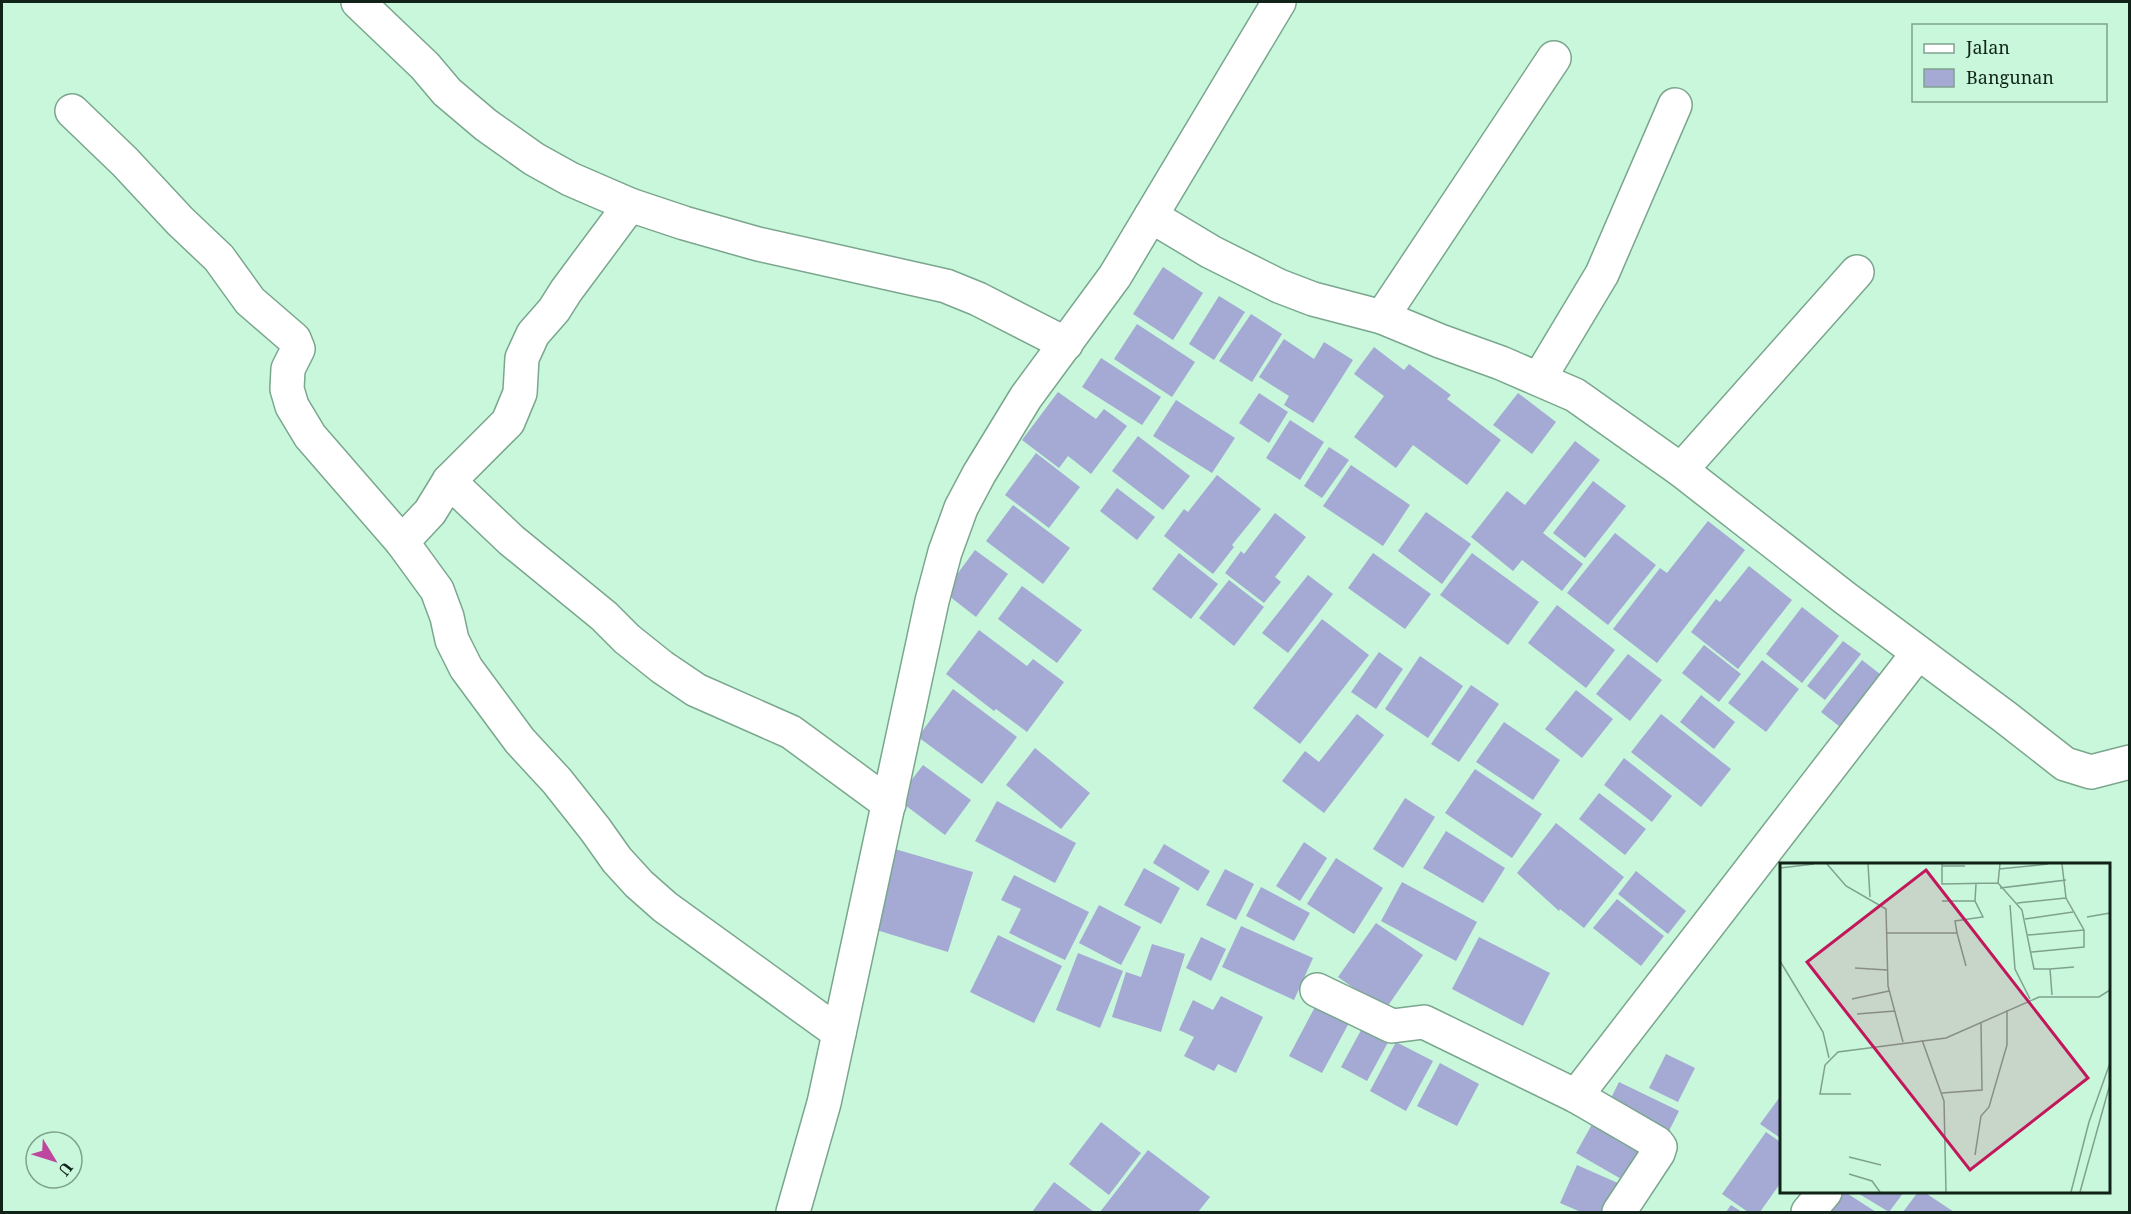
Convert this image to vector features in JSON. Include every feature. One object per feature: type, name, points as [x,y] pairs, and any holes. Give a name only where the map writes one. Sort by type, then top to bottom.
[{"type":"street","points":[[358,2],[425,66],[447,92],[493,131],[534,159],[570,179],[630,205],[684,224],[758,244],[946,286],[978,299],[1066,344]]},
{"type":"street","points":[[793,1212],[825,1103],[932,600],[945,552],[961,508],[1026,397],[1115,276],[1279,2]]},
{"type":"street","points":[[1382,317],[1554,58]]},
{"type":"street","points":[[1539,379],[1602,274],[1675,105]]},
{"type":"street","points":[[72,111],[219,258],[250,301],[294,339],[298,349],[288,369],[286,389],[292,406],[310,436],[402,542],[437,590],[447,616],[452,640],[466,668],[520,741],[557,781],[617,860],[665,908],[839,1033]]},
{"type":"street","points":[[402,542],[430,512],[449,481],[508,422],[520,393],[522,358],[533,334],[554,310],[630,205]]},
{"type":"street","points":[[1151,216],[1211,252],[1313,300],[1382,317],[1575,395],[1681,470],[2065,764],[2091,772],[2130,762]]},
{"type":"street","points":[[1681,470],[1857,272]]},
{"type":"street","points":[[449,481],[511,540],[662,667],[696,690],[791,732],[888,804]]},
{"type":"street","points":[[1576,1095],[1918,653]]},
{"type":"street","points":[[1317,990],[1392,1026],[1424,1022],[1576,1095],[1657,1143],[1660,1147],[1658,1153],[1619,1212]]},
{"type":"street","points":[[1808,1212],[1823,1193]]},
{"type":"building","points":[[1163,267],[1203,293],[1173,340],[1133,314]]},
{"type":"building","points":[[1219,296],[1245,312],[1214,360],[1189,344]]},
{"type":"building","points":[[1251,314],[1282,334],[1252,382],[1219,361]]},
{"type":"building","points":[[1137,324],[1195,362],[1172,397],[1114,359]]},
{"type":"building","points":[[1284,339],[1314,359],[1324,342],[1353,360],[1313,423],[1284,405],[1289,396],[1259,377]]},
{"type":"building","points":[[1374,347],[1404,370],[1409,364],[1451,395],[1447,399],[1501,440],[1467,485],[1413,445],[1396,468],[1354,437],[1384,396],[1354,374]]},
{"type":"building","points":[[1101,358],[1161,397],[1142,425],[1082,387]]},
{"type":"building","points":[[1058,392],[1096,419],[1104,409],[1127,426],[1091,474],[1068,456],[1059,468],[1022,440]]},
{"type":"building","points":[[1259,393],[1288,412],[1269,443],[1239,423]]},
{"type":"building","points":[[1518,393],[1556,422],[1532,454],[1493,425]]},
{"type":"building","points":[[1176,400],[1235,438],[1212,473],[1153,436]]},
{"type":"building","points":[[1290,420],[1324,442],[1300,480],[1266,458]]},
{"type":"building","points":[[1138,436],[1190,476],[1163,510],[1112,471]]},
{"type":"building","points":[[1575,441],[1600,460],[1543,533],[1583,564],[1562,591],[1522,560],[1513,571],[1471,537],[1507,491],[1525,505]]},
{"type":"building","points":[[1329,447],[1349,460],[1322,498],[1304,486]]},
{"type":"building","points":[[1036,453],[1080,487],[1049,528],[1005,495]]},
{"type":"building","points":[[1351,465],[1410,505],[1383,546],[1323,506]]},
{"type":"building","points":[[1217,475],[1261,509],[1232,545],[1234,547],[1213,574],[1164,536],[1184,509],[1188,512]]},
{"type":"building","points":[[1593,481],[1626,506],[1585,558],[1553,533]]},
{"type":"building","points":[[1117,488],[1155,517],[1137,540],[1100,511]]},
{"type":"building","points":[[1013,505],[1070,548],[1043,584],[986,541]]},
{"type":"building","points":[[1426,512],[1471,544],[1442,584],[1398,551]]},
{"type":"building","points":[[1275,513],[1306,537],[1275,577],[1281,582],[1264,603],[1225,573],[1241,551],[1244,554]]},
{"type":"building","points":[[1708,521],[1745,550],[1657,663],[1613,629],[1660,568],[1667,573]]},
{"type":"building","points":[[1615,533],[1656,565],[1608,625],[1567,593]]},
{"type":"building","points":[[975,550],[1008,574],[976,617],[944,592]]},
{"type":"building","points":[[1179,553],[1218,584],[1191,619],[1152,589]]},
{"type":"building","points":[[1373,553],[1431,594],[1405,629],[1348,588]]},
{"type":"building","points":[[1472,553],[1539,602],[1508,645],[1440,595]]},
{"type":"building","points":[[1749,566],[1792,600],[1738,669],[1691,632],[1716,599],[1720,602]]},
{"type":"building","points":[[1308,575],[1333,594],[1288,653],[1262,633]]},
{"type":"building","points":[[1229,580],[1264,607],[1234,646],[1199,618]]},
{"type":"building","points":[[1022,586],[1082,630],[1057,663],[998,619]]},
{"type":"building","points":[[1557,605],[1615,650],[1586,688],[1528,643]]},
{"type":"building","points":[[1802,607],[1839,636],[1802,683],[1766,654]]},
{"type":"building","points":[[1322,619],[1369,655],[1300,744],[1253,708]]},
{"type":"building","points":[[979,630],[1027,666],[1033,659],[1064,682],[1027,732],[996,709],[994,711],[946,674]]},
{"type":"building","points":[[1843,641],[1861,654],[1825,700],[1807,686]]},
{"type":"building","points":[[1704,645],[1741,674],[1719,702],[1682,673]]},
{"type":"building","points":[[1379,652],[1403,669],[1376,709],[1351,692]]},
{"type":"building","points":[[1628,654],[1662,680],[1630,721],[1596,694]]},
{"type":"building","points":[[1420,656],[1463,686],[1428,738],[1385,709]]},
{"type":"building","points":[[1762,660],[1799,689],[1766,732],[1728,703]]},
{"type":"building","points":[[1862,660],[1889,681],[1848,733],[1821,712]]},
{"type":"building","points":[[1471,685],[1499,704],[1459,762],[1431,744]]},
{"type":"building","points":[[953,689],[1017,737],[982,784],[918,737]]},
{"type":"building","points":[[1576,690],[1613,719],[1582,758],[1545,729]]},
{"type":"building","points":[[1701,695],[1735,722],[1714,749],[1680,722]]},
{"type":"building","points":[[1357,714],[1384,735],[1324,813],[1282,781],[1305,751],[1319,762]]},
{"type":"building","points":[[1661,714],[1731,769],[1701,807],[1631,752]]},
{"type":"building","points":[[1504,722],[1560,760],[1533,800],[1476,762]]},
{"type":"building","points":[[1035,748],[1090,793],[1061,829],[1006,785]]},
{"type":"building","points":[[1624,758],[1672,796],[1652,822],[1604,785]]},
{"type":"building","points":[[923,765],[971,800],[945,835],[897,799]]},
{"type":"building","points":[[1475,769],[1542,814],[1512,858],[1445,813]]},
{"type":"building","points":[[1599,793],[1646,829],[1625,855],[1579,819]]},
{"type":"building","points":[[1405,798],[1435,817],[1403,868],[1373,849]]},
{"type":"building","points":[[997,801],[1076,843],[1055,883],[975,841]]},
{"type":"building","points":[[1556,823],[1624,877],[1584,928],[1560,909],[1559,911],[1517,873]]},
{"type":"building","points":[[1446,831],[1505,868],[1483,903],[1423,868]]},
{"type":"building","points":[[1304,842],[1327,858],[1300,901],[1276,886]]},
{"type":"building","points":[[1164,844],[1210,871],[1198,891],[1153,863]]},
{"type":"building","points":[[895,849],[973,872],[948,952],[870,928]]},
{"type":"building","points":[[1336,858],[1383,888],[1354,934],[1307,904]]},
{"type":"building","points":[[1144,868],[1180,888],[1161,924],[1124,905]]},
{"type":"building","points":[[1225,869],[1254,884],[1236,920],[1206,905]]},
{"type":"building","points":[[1636,871],[1686,911],[1668,934],[1618,894]]},
{"type":"building","points":[[1014,875],[1089,912],[1065,960],[1009,933],[1021,909],[1001,900]]},
{"type":"building","points":[[1402,882],[1477,922],[1456,961],[1381,921]]},
{"type":"building","points":[[1261,887],[1310,913],[1294,941],[1246,916]]},
{"type":"building","points":[[1617,899],[1664,936],[1641,966],[1593,928]]},
{"type":"building","points":[[1099,905],[1141,927],[1121,965],[1079,943]]},
{"type":"building","points":[[1376,923],[1423,955],[1385,1010],[1338,977]]},
{"type":"building","points":[[1241,926],[1313,958],[1294,1000],[1222,967]]},
{"type":"building","points":[[998,935],[1062,966],[1034,1023],[970,992]]},
{"type":"building","points":[[1201,937],[1226,949],[1211,981],[1186,968]]},
{"type":"building","points":[[1479,937],[1550,973],[1523,1026],[1452,989]]},
{"type":"building","points":[[1152,944],[1185,954],[1161,1032],[1112,1017],[1126,972],[1141,977]]},
{"type":"building","points":[[1078,953],[1123,971],[1100,1028],[1056,1010]]},
{"type":"building","points":[[1221,996],[1263,1017],[1236,1073],[1218,1064],[1214,1071],[1184,1056],[1194,1037],[1179,1030],[1193,1000],[1213,1010]]},
{"type":"building","points":[[1316,1005],[1349,1023],[1322,1073],[1289,1056]]},
{"type":"building","points":[[1366,1021],[1392,1035],[1367,1081],[1341,1067]]},
{"type":"building","points":[[1396,1042],[1433,1061],[1406,1111],[1370,1091]]},
{"type":"building","points":[[1666,1054],[1695,1068],[1678,1102],[1649,1088]]},
{"type":"building","points":[[1440,1063],[1479,1084],[1457,1126],[1417,1106]]},
{"type":"building","points":[[1619,1082],[1679,1111],[1667,1135],[1607,1106]]},
{"type":"building","points":[[1780,1097],[1780,1138],[1760,1124]]},
{"type":"building","points":[[1595,1119],[1643,1146],[1623,1180],[1576,1153]]},
{"type":"building","points":[[1101,1122],[1141,1153],[1109,1195],[1069,1164]]},
{"type":"building","points":[[1766,1132],[1780,1142],[1780,1184],[1760,1212],[1748,1212],[1722,1194]]},
{"type":"building","points":[[1148,1150],[1210,1197],[1198,1212],[1100,1212]]},
{"type":"building","points":[[1577,1165],[1620,1184],[1607,1212],[1581,1212],[1560,1203]]},
{"type":"building","points":[[1054,1182],[1094,1212],[1032,1212]]},
{"type":"building","points":[[1841,1193],[1847,1193],[1876,1212],[1828,1212]]},
{"type":"building","points":[[1858,1193],[1903,1193],[1889,1212]]},
{"type":"building","points":[[1917,1193],[1926,1193],[1954,1212],[1903,1212]]},
{"type":"building","points":[[1731,1205],[1742,1212],[1726,1212]]}]
